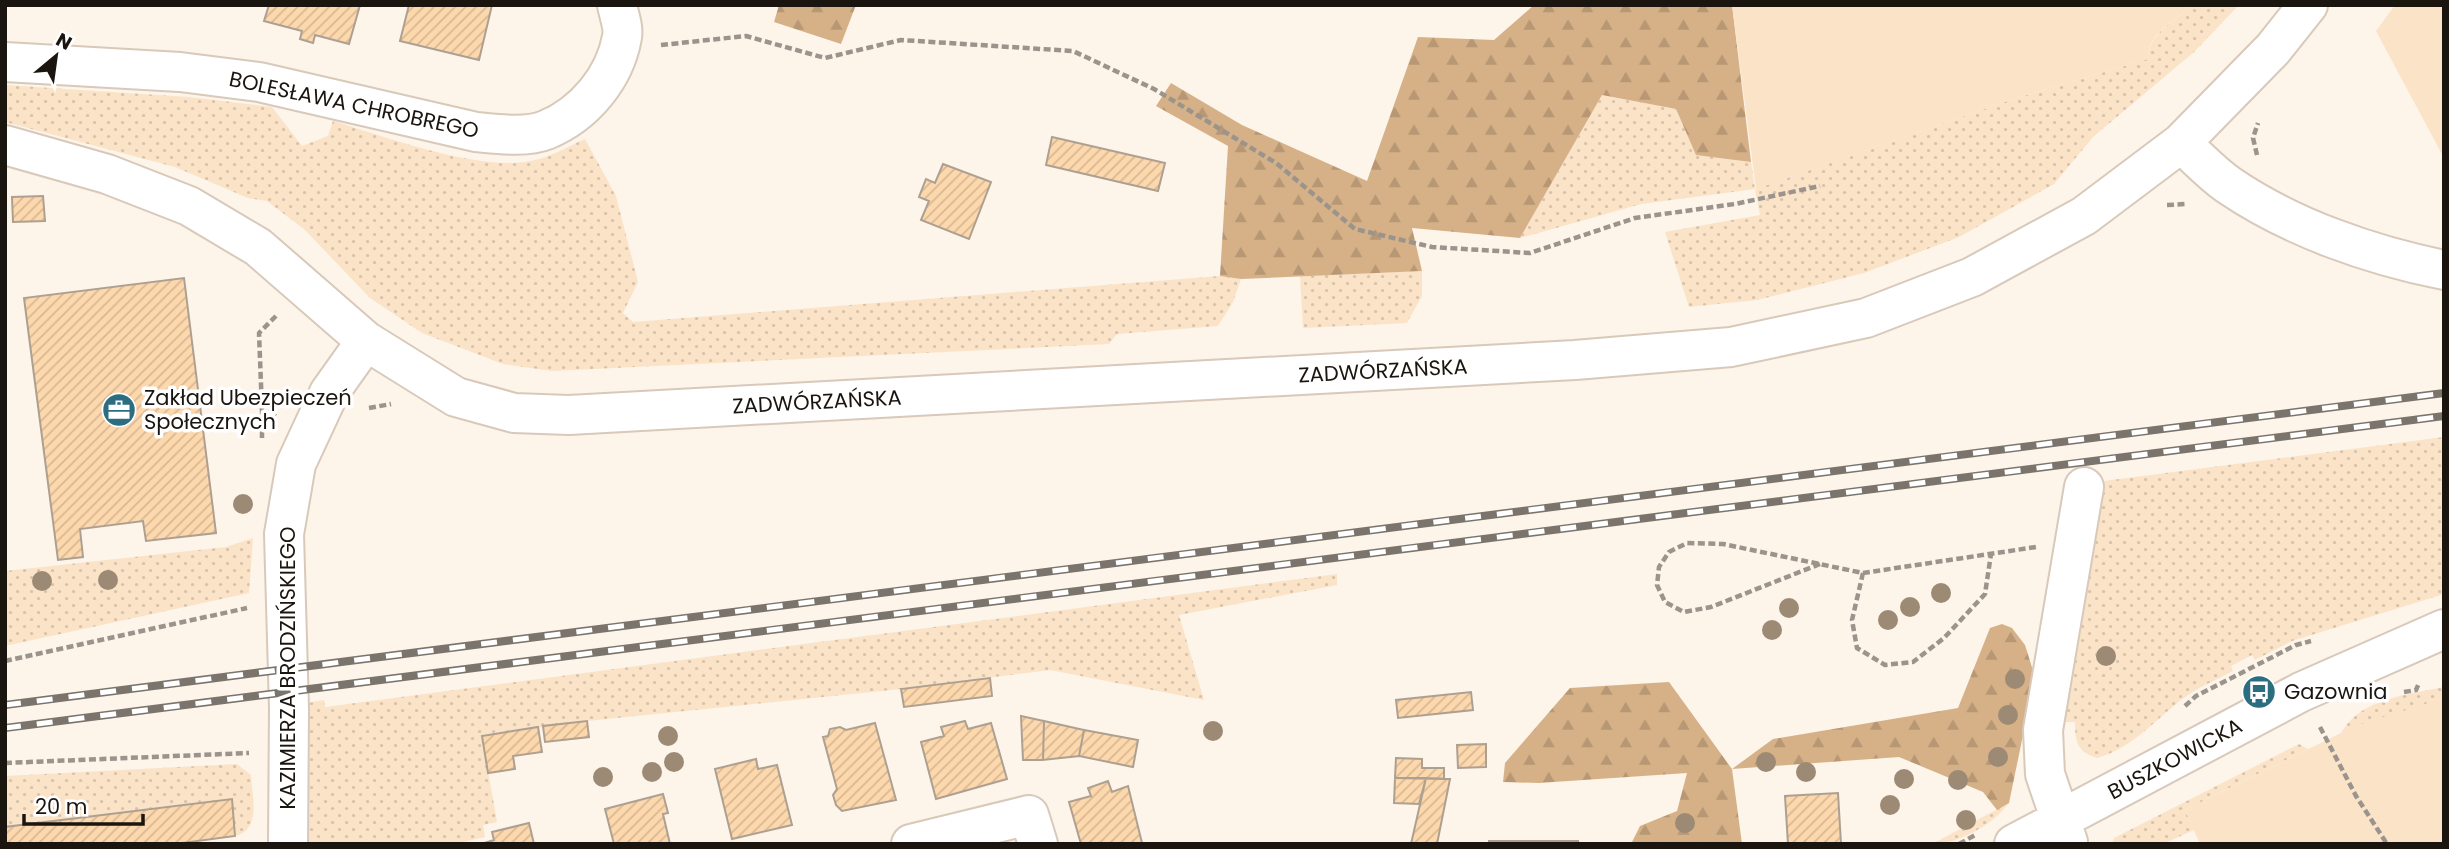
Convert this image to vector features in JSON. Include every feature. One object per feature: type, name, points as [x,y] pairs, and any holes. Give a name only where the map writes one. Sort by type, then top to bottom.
[{"type":"street","name":"BOLESŁAWA CHROBREGO","points":[[5,62],[180,72],[259,82],[476,132],[508,135],[545,130],[583,107],[611,74],[623,34],[617,5]]},
{"type":"street","name":"ZADWÓRZAŃSKA","points":[[366,341],[456,397],[514,413],[569,415],[1575,360],[1731,347],[1866,318],[1972,277],[2084,216],[2181,143],[2273,49],[2308,5]]},
{"type":"street","points":[[2181,143],[2228,185],[2267,207],[2343,243],[2444,270]]},
{"type":"street","points":[[5,145],[107,174],[189,206],[258,247],[366,341]]},
{"type":"street","name":"KAZIMIERZA BRODZIŃSKIEGO","points":[[288,844],[289,753],[284,534],[296,464],[340,375],[366,341]]},
{"type":"street","points":[[2064,832],[2045,774],[2043,730],[2084,487]]},
{"type":"street","name":"BUSZKOWICKA","points":[[2014,844],[2064,832],[2301,692],[2444,629]]},
{"type":"street","points":[[911,844],[1029,814],[1038,844]]},
{"type":"path","points":[[618,49],[746,36],[825,58],[901,40],[1073,51],[1154,89],[1276,163],[1355,229],[1432,247],[1530,253],[1635,218],[1735,204],[1820,186]]},
{"type":"path","points":[[2258,159],[2253,138],[2260,116]]},
{"type":"path","points":[[304,288],[259,333],[262,410],[312,430]]},
{"type":"path","points":[[1820,564],[1711,607],[1684,612],[1665,602],[1657,585],[1659,567],[1669,551],[1687,543],[1723,544],[1820,564],[1863,573],[2075,541]]},
{"type":"path","points":[[1863,573],[1852,621],[1857,648],[1885,664],[1913,662],[1944,638],[1985,594],[1991,554]]},
{"type":"path","points":[[5,661],[285,598]]},
{"type":"path","points":[[2196,696],[2296,645]]},
{"type":"path","points":[[2301,692],[2356,796],[2387,844]]},
{"type":"path","points":[[5,762],[289,753]]},
{"type":"shaded area","points":[[1732,5],[2193,5],[2157,35],[2149,50],[2148,59],[2013,99],[1756,189]]},
{"type":"shaded area","points":[[2193,5],[2239,5],[2194,52],[2093,137],[2054,184],[1959,237],[1864,273],[1757,300],[1689,307],[1665,232],[1760,215],[1755,189],[2013,99],[2148,59],[2152,42],[2157,35]]},
{"type":"shaded area","points":[[2395,5],[2444,5],[2444,158],[2376,31]]},
{"type":"shaded area","points":[[5,85],[189,97],[272,107],[302,146],[328,136],[333,121],[432,151],[485,162],[537,160],[585,139],[616,196],[638,282],[623,313],[633,322],[1220,276],[1241,279],[1233,302],[1218,326],[1117,334],[1109,344],[552,371],[503,364],[422,333],[370,298],[305,230],[267,201],[248,198],[175,167],[5,122]]},
{"type":"shaded area","points":[[1602,95],[1676,109],[1696,154],[1751,162],[1755,189],[1641,204],[1520,238]]},
{"type":"shaded area","points":[[1422,271],[1422,296],[1407,323],[1303,328],[1300,276]]},
{"type":"shaded area","points":[[2444,437],[2444,594],[2292,641],[2255,660],[2252,655],[2231,666],[2233,671],[2187,696],[2121,748],[2097,758],[2085,753],[2078,745],[2075,722],[2058,722],[2104,481]]},
{"type":"shaded area","points":[[253,538],[249,593],[5,646],[5,571],[226,547]]},
{"type":"shaded area","points":[[1337,574],[1337,585],[1179,615],[1204,700],[1050,670],[901,689],[587,721],[482,736],[497,822],[483,825],[485,837],[455,844],[307,844],[307,703],[324,700],[325,707]]},
{"type":"shaded area","points":[[2444,687],[2444,698],[2342,732],[2360,712],[2373,705]]},
{"type":"shaded area","points":[[2444,698],[2444,844],[2200,844],[2185,810],[2355,726]]},
{"type":"shaded area","points":[[2299,744],[2308,749],[2185,810],[2194,830],[2163,844],[2112,844],[2114,838]]},
{"type":"shaded area","points":[[237,764],[251,775],[254,811],[249,827],[235,836],[231,799],[5,827],[5,776]]},
{"type":"shaded area","points":[[2009,803],[1994,819],[1974,832],[1953,841],[1932,844]]},
{"type":"green space","points":[[779,5],[856,5],[841,44],[774,22]]},
{"type":"green space","points":[[1534,5],[1732,5],[1751,162],[1696,155],[1676,109],[1602,95],[1520,238],[1412,228],[1422,271],[1241,279],[1220,276],[1228,146],[1156,106],[1171,83],[1242,125],[1367,181],[1418,37],[1494,40]]},
{"type":"green space","points":[[2002,624],[2012,628],[2025,645],[2035,677],[2009,803],[1997,810],[1983,792],[1899,757],[1732,769],[1773,739],[1958,708],[1990,628]]},
{"type":"green space","points":[[1669,682],[1732,769],[1742,844],[1631,844],[1640,826],[1677,811],[1687,773],[1539,783],[1503,782],[1505,763],[1570,688]]},
{"type":"building","points":[[269,5],[360,5],[349,44],[315,35],[313,43],[300,39],[302,31],[264,21]]},
{"type":"building","points":[[409,5],[492,5],[479,60],[400,41]]},
{"type":"building","points":[[1052,137],[1165,163],[1158,191],[1046,165]]},
{"type":"building","points":[[943,164],[991,182],[969,239],[921,220],[929,201],[919,197],[926,179],[935,183]]},
{"type":"building","points":[[43,196],[45,221],[13,222],[12,197]]},
{"type":"building","name":"Zakład Ubezpieczeń Społecznych","points":[[184,278],[216,533],[146,541],[143,521],[80,529],[83,557],[58,560],[24,298]]},
{"type":"building","points":[[990,678],[992,696],[904,707],[901,689]]},
{"type":"building","points":[[1471,692],[1473,710],[1398,718],[1396,700]]},
{"type":"building","points":[[1021,716],[1044,721],[1043,760],[1023,760]]},
{"type":"building","points":[[587,721],[589,737],[545,742],[543,726]]},
{"type":"building","points":[[965,721],[968,729],[991,723],[1007,779],[936,799],[921,742],[944,736],[941,727]]},
{"type":"building","points":[[1044,721],[1084,730],[1079,756],[1043,760]]},
{"type":"building","points":[[875,723],[896,800],[842,811],[836,805],[833,795],[837,789],[823,737],[828,736],[830,729],[840,727],[846,730]]},
{"type":"building","points":[[538,727],[542,752],[513,756],[515,769],[488,773],[482,736]]},
{"type":"building","points":[[1084,730],[1138,740],[1133,767],[1079,756]]},
{"type":"building","points":[[1486,744],[1486,767],[1458,768],[1457,745]]},
{"type":"building","points":[[1396,758],[1422,759],[1422,768],[1444,768],[1444,779],[1395,778]]},
{"type":"building","points":[[756,759],[758,769],[777,765],[792,825],[732,839],[715,769]]},
{"type":"building","points":[[1395,778],[1426,778],[1419,804],[1394,803]]},
{"type":"building","points":[[1426,778],[1450,779],[1437,844],[1411,844]]},
{"type":"building","points":[[1108,781],[1112,792],[1128,786],[1142,843],[1081,844],[1069,802],[1091,796],[1088,788]]},
{"type":"building","points":[[1838,793],[1841,844],[1788,844],[1785,796]]},
{"type":"building","points":[[663,794],[668,813],[663,814],[670,844],[614,844],[605,809]]},
{"type":"building","points":[[232,799],[235,836],[175,844],[5,844],[5,827]]},
{"type":"building","points":[[529,823],[534,844],[481,844],[494,840],[492,832]]},
{"type":"building","points":[[1489,841],[1578,841],[1578,844],[1489,844]]},
{"type":"railway","points":[[5,705],[2444,393]]},
{"type":"railway","points":[[5,728],[2444,416]]},
{"type":"place","name":"Zakład Ubezpieczeń Społecznych","points":[[119,410]]},
{"type":"place","name":"Gazownia","points":[[2259,692]]}]
